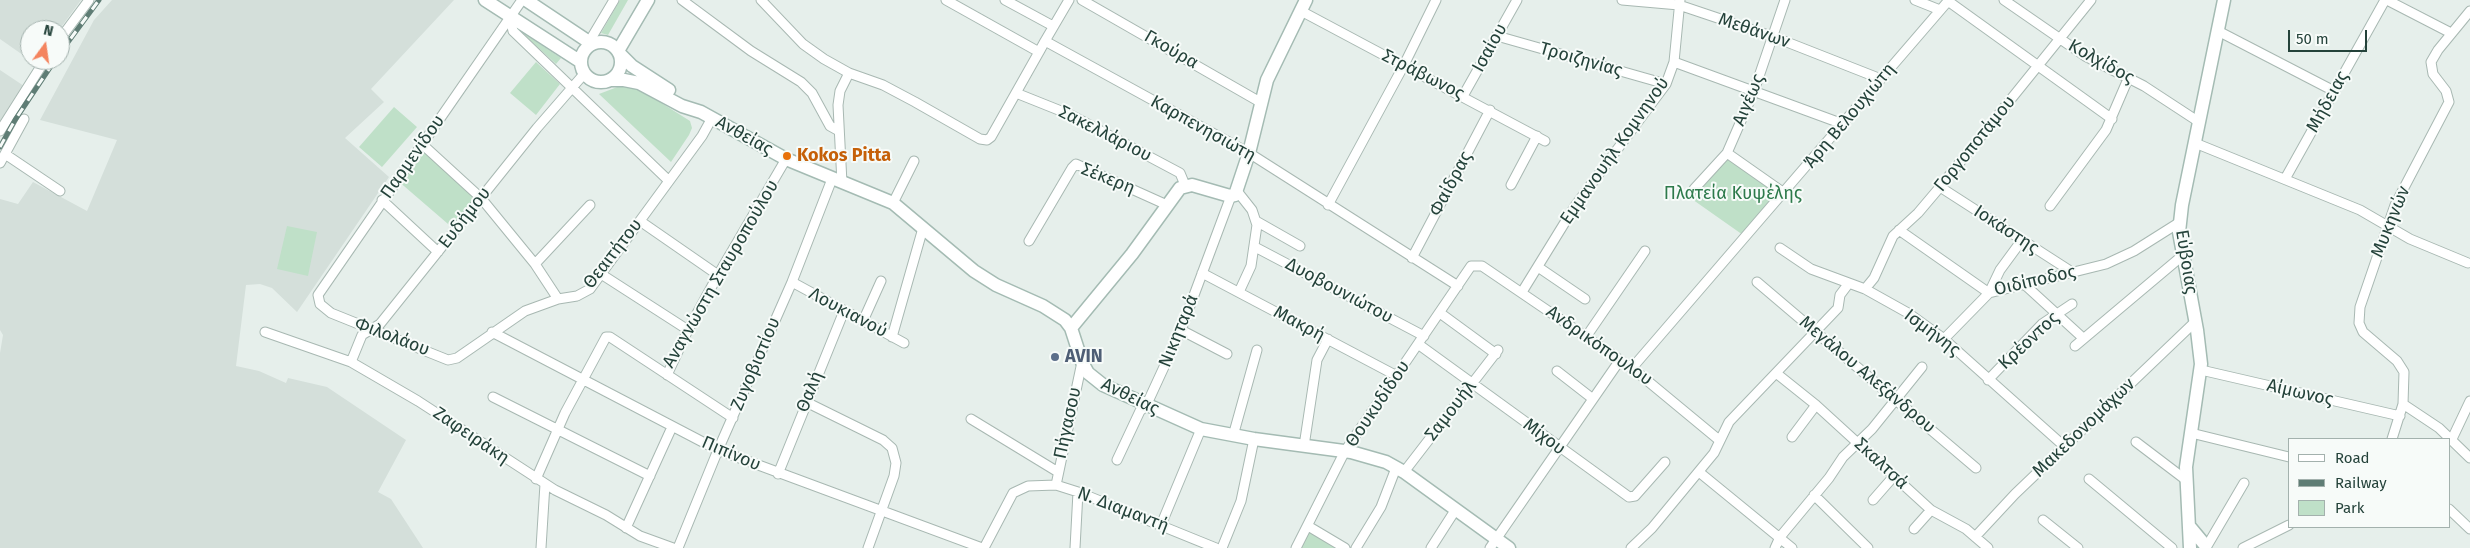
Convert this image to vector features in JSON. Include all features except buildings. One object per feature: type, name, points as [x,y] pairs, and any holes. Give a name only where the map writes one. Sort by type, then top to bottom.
[{"type":"main road","points":[[485,0],[582,68],[598,82],[610,80],[620,71],[619,53],[648,0]]},
{"type":"main road","points":[[524,0],[591,43],[608,43],[619,53]]},
{"type":"main road","name":"Εύβοιας","points":[[2202,547],[2190,527],[2186,480],[2186,460],[2201,370],[2196,322],[2182,256],[2180,222],[2224,0]]},
{"type":"main road","points":[[1071,328],[1132,254],[1178,189],[1185,185],[1234,194],[1249,153],[1260,102],[1270,74],[1303,5]]},
{"type":"main road","points":[[582,68],[585,50],[591,43]]},
{"type":"main road","name":"Ανθείας","points":[[619,53],[632,66],[681,97],[694,109]]},
{"type":"main road","name":"Ανθείας","points":[[610,80],[639,83],[682,106],[694,109],[712,118],[786,159],[893,203],[974,271],[996,285],[1058,314],[1071,328],[1082,362],[1088,373],[1103,385],[1146,406],[1201,429],[1233,436],[1345,451],[1374,458],[1400,470],[1456,509],[1493,543],[1509,548]]},
{"type":"street","points":[[70,26],[89,0]]},
{"type":"street","name":"Παρμενίδου","points":[[331,313],[320,304],[318,295],[382,200],[510,17],[524,0]]},
{"type":"street","points":[[591,43],[614,0]]},
{"type":"street","points":[[682,0],[751,51],[801,82],[812,93],[830,126],[839,131]]},
{"type":"street","points":[[761,0],[803,44],[849,73],[883,85],[980,139],[986,140],[991,137],[1069,0]]},
{"type":"street","points":[[946,0],[1039,52]]},
{"type":"street","points":[[1005,0],[1053,26]]},
{"type":"street","name":"Γκούρα","points":[[1082,0],[1260,102]]},
{"type":"street","points":[[1328,205],[1404,65],[1436,0]]},
{"type":"street","name":"Ισαίου","points":[[1463,96],[1517,0]]},
{"type":"street","name":"Μεθάνων","points":[[1622,0],[1679,2],[1881,79]]},
{"type":"street","name":"Αιγέως","points":[[1694,189],[1727,153],[1754,91],[1774,37],[1785,0]]},
{"type":"street","points":[[1915,0],[1940,10]]},
{"type":"street","name":"Άρη Βελουχιώτη","points":[[1632,368],[1949,0]]},
{"type":"street","name":"Κολχίδος","points":[[1949,0],[2112,119]]},
{"type":"street","name":"Κολχίδος","points":[[2004,0],[2092,61],[2154,92],[2200,122]]},
{"type":"street","name":"Γοργοποτάμου","points":[[1865,290],[1874,278],[1891,239],[1918,213],[1940,187],[2090,0]]},
{"type":"street","points":[[2386,0],[2451,33]]},
{"type":"street","name":"Μήδειας","points":[[2285,179],[2386,0]]},
{"type":"street","name":"Εμμανουήλ Κομνηνού","points":[[1522,292],[1574,206],[1666,84],[1674,62],[1679,2]]},
{"type":"street","name":"Στράβωνος","points":[[1303,5],[1404,65],[1541,138],[1511,185]]},
{"type":"street","name":"Μυκηνών","points":[[2392,438],[2404,404],[2405,377],[2400,365],[2364,334],[2359,323],[2362,299],[2387,224],[2399,195],[2448,108],[2449,96],[2433,74],[2431,68],[2434,57],[2470,11]]},
{"type":"street","points":[[510,17],[513,31],[573,86],[669,181]]},
{"type":"street","points":[[2218,31],[2334,91]]},
{"type":"street","name":"Τροιζηνίας","points":[[1497,36],[1666,84]]},
{"type":"street","name":"Καρπενησιώτη","points":[[1045,41],[1249,153],[1458,286]]},
{"type":"street","points":[[1674,62],[1843,124]]},
{"type":"street","name":"Ευδήμου","points":[[351,362],[362,335],[380,324],[573,86],[582,68]]},
{"type":"street","points":[[0,131],[39,70]]},
{"type":"street","points":[[837,181],[843,165],[839,131],[839,98],[849,73]]},
{"type":"street","points":[[2050,206],[2092,151],[2112,119],[2128,79]]},
{"type":"street","name":"Σακελλάριου","points":[[1016,93],[1071,115],[1180,173],[1185,185]]},
{"type":"street","name":"Φαίδρας","points":[[1412,258],[1490,110]]},
{"type":"street","name":"Θεαιτήτου","points":[[453,360],[525,311],[558,299],[584,293],[601,274],[702,136],[712,118]]},
{"type":"street","points":[[0,163],[24,119]]},
{"type":"street","points":[[2195,143],[2360,210],[2410,239],[2468,263]]},
{"type":"street","points":[[422,144],[481,198],[535,264],[558,299]]},
{"type":"street","points":[[1727,153],[1784,193]]},
{"type":"street","points":[[5,154],[60,191]]},
{"type":"street","name":"Αναγνώστη Σταυροπούλου","points":[[536,479],[582,380],[606,337],[610,337],[667,375],[688,330],[718,275],[786,159]]},
{"type":"street","points":[[893,203],[914,161]]},
{"type":"street","name":"Σέκερη","points":[[1029,241],[1076,164],[1167,205]]},
{"type":"street","name":"Ζυγοβιστίου","points":[[678,548],[718,450],[837,181]]},
{"type":"street","name":"Ιοκάστης","points":[[1940,187],[2072,272]]},
{"type":"street","points":[[1234,194],[1248,203],[1256,221],[1255,246],[1251,266],[1239,292]]},
{"type":"street","name":"Νικηταρά","points":[[1116,460],[1140,411],[1146,406],[1181,330],[1234,194]]},
{"type":"street","points":[[382,200],[438,252]]},
{"type":"street","points":[[535,264],[590,206]]},
{"type":"street","points":[[640,220],[718,275]]},
{"type":"street","points":[[1256,221],[1300,246]]},
{"type":"street","name":"Οιδίποδος","points":[[1899,230],[1989,293],[2106,264],[2122,257],[2180,222]]},
{"type":"street","points":[[892,337],[923,228]]},
{"type":"street","points":[[1944,339],[1989,293],[2000,270],[2022,240]]},
{"type":"street","name":"Δυοβουνιώτου","points":[[1255,246],[1424,336]]},
{"type":"street","name":"Ισμήνης","points":[[1780,248],[1811,269],[1865,290],[1908,313],[1944,339],[2065,447]]},
{"type":"street","points":[[1586,337],[1646,251]]},
{"type":"street","points":[[2075,346],[2182,256]]},
{"type":"street","name":"Ανδρικόπουλου","points":[[1470,266],[1482,266],[1632,368],[1719,440]]},
{"type":"street","name":"Θουκυδίδου","points":[[1296,548],[1345,451],[1470,266]]},
{"type":"street","points":[[1538,267],[1585,299]]},
{"type":"street","name":"Μακρή","points":[[1202,273],[1397,376]]},
{"type":"street","points":[[601,274],[688,330]]},
{"type":"street","points":[[863,321],[881,281]]},
{"type":"street","name":"Λουκιανού","points":[[792,282],[904,343]]},
{"type":"street","name":"Μεγάλου Αλεξάνδρου","points":[[1757,282],[1976,468]]},
{"type":"street","points":[[1631,548],[1652,528],[1699,472],[1714,452],[1729,422],[1838,308],[1840,295],[1849,284]]},
{"type":"street","points":[[2024,284],[2083,338]]},
{"type":"street","name":"Κρέοντος","points":[[1988,380],[2042,324],[2072,304]]},
{"type":"street","name":"Θαλή","points":[[778,474],[844,311]]},
{"type":"street","name":"Φιλολάου","points":[[331,313],[453,360]]},
{"type":"street","name":"Σαμουήλ","points":[[1356,548],[1381,507],[1400,470],[1497,352],[1440,313]]},
{"type":"street","name":"Μακεδονομάχων","points":[[1975,537],[2015,494],[2196,322]]},
{"type":"street","points":[[1181,330],[1227,354]]},
{"type":"street","name":"Ζαφειράκη","points":[[265,332],[351,362],[418,401],[536,479],[659,546],[673,548]]},
{"type":"street","name":"Πιπίνου","points":[[492,332],[718,450],[778,474],[983,548]]},
{"type":"street","points":[[1304,446],[1317,360],[1328,339]]},
{"type":"street","name":"Μίχου","points":[[1418,344],[1629,497],[1635,496],[1665,462]]},
{"type":"street","points":[[1233,436],[1257,350]]},
{"type":"street","points":[[1493,543],[1620,360]]},
{"type":"street","name":"Πήγασου","points":[[1056,485],[1082,362]]},
{"type":"street","points":[[1775,548],[1780,537],[1857,442],[1872,429],[1922,367]]},
{"type":"street","name":"Αίμωνος","points":[[2201,370],[2400,416]]},
{"type":"street","points":[[1556,371],[1593,399]]},
{"type":"street","name":"Σκαλτσά","points":[[1776,373],[1816,405],[1931,510],[1975,537],[1988,548]]},
{"type":"street","points":[[667,375],[733,418]]},
{"type":"street","points":[[493,398],[650,476]]},
{"type":"street","points":[[806,402],[883,440],[892,448],[895,455],[895,468],[868,548]]},
{"type":"street","points":[[2404,404],[2427,418],[2452,439],[2470,458]]},
{"type":"street","points":[[1792,436],[1816,405]]},
{"type":"street","points":[[2452,439],[2469,406]]},
{"type":"street","points":[[971,419],[1058,472]]},
{"type":"street","points":[[626,528],[672,427]]},
{"type":"street","points":[[1161,525],[1201,429]]},
{"type":"street","points":[[2191,433],[2288,457]]},
{"type":"street","points":[[1222,548],[1242,501],[1254,439]]},
{"type":"street","points":[[2136,442],[2186,480]]},
{"type":"street","points":[[1699,472],[1792,548]]},
{"type":"street","points":[[1873,500],[1894,476]]},
{"type":"street","points":[[2089,479],[2172,548]]},
{"type":"street","points":[[2202,547],[2244,483]]},
{"type":"street","points":[[541,548],[545,484]]},
{"type":"street","points":[[983,548],[1013,493],[1025,487],[1056,485]]},
{"type":"street","name":"Ν. Διαμαντή","points":[[1056,485],[1078,492],[1216,548]]},
{"type":"street","points":[[1075,548],[1078,492]]},
{"type":"street","points":[[1814,495],[1868,548]]},
{"type":"street","points":[[1431,548],[1456,509]]},
{"type":"street","points":[[1914,530],[1931,510]]},
{"type":"street","points":[[2450,510],[2470,529]]},
{"type":"street","points":[[2043,520],[2078,548]]},
{"type":"street","points":[[2243,548],[2288,525]]},
{"type":"street","points":[[1308,526],[1339,546]]},
{"type":"shaded area","points":[[0,0],[81,0],[66,20],[20,20],[20,53],[0,39]]},
{"type":"shaded area","points":[[112,0],[454,0],[371,89],[384,102],[345,138],[389,177],[297,312],[272,288],[260,284],[246,285],[236,366],[259,371],[286,383],[288,378],[327,387],[406,440],[378,492],[391,499],[423,548],[0,548],[0,353],[3,335],[0,330],[0,199],[18,204],[33,182],[87,211],[117,140],[40,120],[67,70],[70,70],[70,64],[94,20]]},
{"type":"shaded area","points":[[0,70],[24,86],[0,127]]},
{"type":"green space","points":[[620,0],[628,0],[608,35],[601,33]]},
{"type":"green space","points":[[520,31],[561,58],[556,64]]},
{"type":"green space","points":[[536,62],[560,84],[536,115],[510,93]]},
{"type":"green space","points":[[620,86],[636,87],[690,121],[692,128],[689,135],[671,162],[599,94]]},
{"type":"green space","points":[[394,107],[417,127],[382,167],[359,147]]},
{"type":"green space","points":[[422,144],[481,198],[455,230],[397,180]]},
{"type":"green space","name":"Πλατεία Κυψέλης","points":[[1727,157],[1779,193],[1743,235],[1689,197]]},
{"type":"green space","points":[[287,226],[317,232],[308,276],[277,269]]},
{"type":"green space","points":[[1308,526],[1338,544],[1335,548],[1296,548]]},
{"type":"railway","points":[[70,39],[99,0]]},
{"type":"railway","points":[[0,147],[15,120],[48,70]]},
{"type":"place","name":"Kokos Pitta","points":[[787,156]]},
{"type":"place","name":"AVIN","points":[[1055,357]]}]
